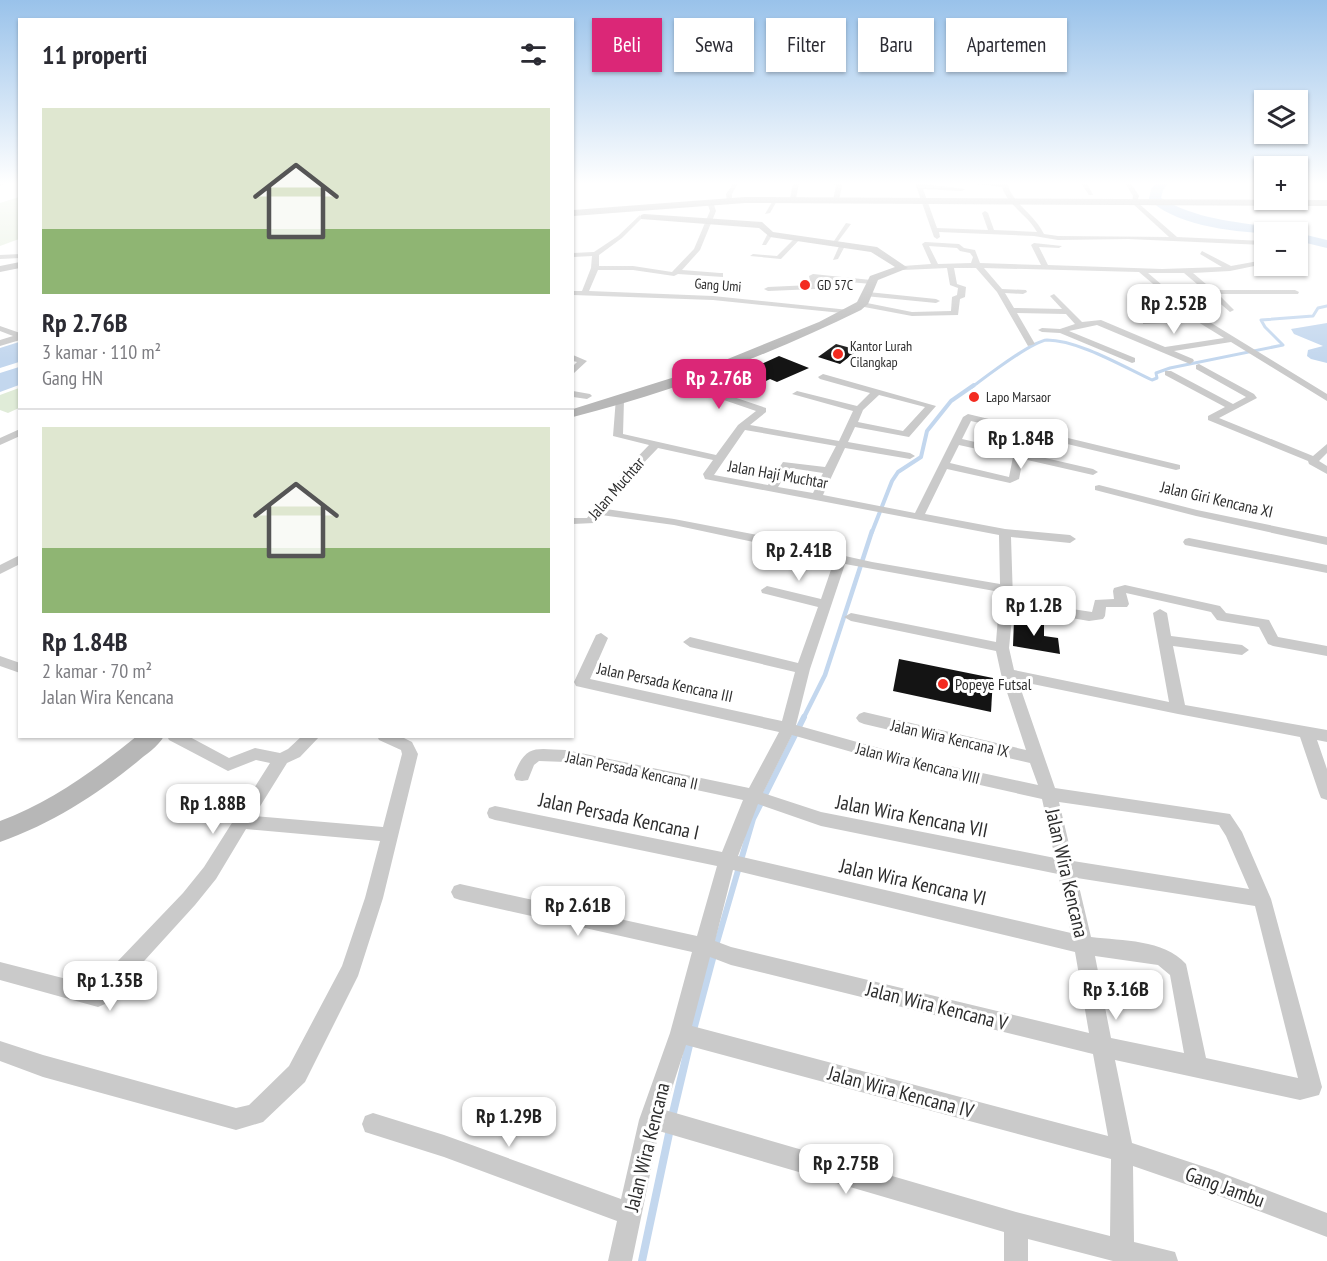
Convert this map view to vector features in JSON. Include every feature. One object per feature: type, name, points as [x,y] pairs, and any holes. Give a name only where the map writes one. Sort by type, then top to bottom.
[{"type":"street","points":[[574,255],[596,254],[613,242]]},
{"type":"street","points":[[676,272],[697,250],[701,242]]},
{"type":"street","points":[[753,256],[779,258],[794,242]]},
{"type":"street","points":[[826,242],[878,250],[903,268]]},
{"type":"street","points":[[933,242],[924,244],[935,265]]},
{"type":"street","points":[[940,242],[959,246],[962,250],[973,251],[976,265],[1000,291],[1031,344]]},
{"type":"street","points":[[952,242],[974,243]]},
{"type":"street","points":[[1046,268],[1034,246],[1066,246],[1062,242]]},
{"type":"street","points":[[1238,242],[1254,243]]},
{"type":"street","points":[[834,259],[838,244]]},
{"type":"street","points":[[1202,253],[1230,269]]},
{"type":"street","points":[[585,292],[595,268],[596,254]]},
{"type":"street","points":[[0,257],[18,256]]},
{"type":"street","points":[[574,413],[680,382],[765,350],[849,312],[880,275],[903,268],[976,265],[1186,271],[1230,269],[1254,264]]},
{"type":"street","points":[[0,269],[18,265]]},
{"type":"street","points":[[768,289],[815,287],[813,276],[867,293],[912,314],[955,313],[954,303],[956,297],[961,297],[962,287],[954,285],[950,265]]},
{"type":"street","points":[[595,268],[633,268],[671,274],[676,272],[720,275]]},
{"type":"street","points":[[1140,270],[1200,320],[1230,340],[1324,394]]},
{"type":"street","points":[[1186,271],[1230,310]]},
{"type":"street","points":[[1000,291],[1023,292]]},
{"type":"street","points":[[1173,298],[1239,292],[1295,292]]},
{"type":"street","points":[[1239,292],[1251,301]]},
{"type":"street","name":"Gang Umi","points":[[574,293],[746,301],[849,312]]},
{"type":"street","points":[[867,293],[936,301]]},
{"type":"street","points":[[1054,296],[1080,325]]},
{"type":"street","points":[[1011,310],[1067,312]]},
{"type":"street","points":[[1146,322],[1200,320]]},
{"type":"street","points":[[1061,331],[1098,322],[1190,361]]},
{"type":"street","points":[[0,328],[18,336]]},
{"type":"street","points":[[1042,330],[1061,331],[1132,360]]},
{"type":"street","points":[[0,343],[18,338]]},
{"type":"street","points":[[1163,350],[1230,340]]},
{"type":"street","points":[[574,358],[583,361],[574,370]]},
{"type":"street","points":[[1199,367],[1252,398],[1211,418],[1314,460]]},
{"type":"street","points":[[1168,373],[1234,408]]},
{"type":"street","points":[[823,377],[932,407],[908,434],[900,435],[851,423]]},
{"type":"street","points":[[680,382],[763,410],[742,427],[720,459]]},
{"type":"street","points":[[816,498],[851,423],[859,409],[876,392]]},
{"type":"street","points":[[574,394],[587,396]]},
{"type":"street","points":[[797,394],[859,409]]},
{"type":"street","name":"Jalan Muchtar","points":[[619,400],[617,434],[620,436],[720,459]]},
{"type":"street","points":[[1070,539],[1005,533],[919,516],[968,417],[1176,467]]},
{"type":"street","points":[[742,427],[910,456]]},
{"type":"street","points":[[0,442],[18,433]]},
{"type":"street","points":[[956,441],[1093,472]]},
{"type":"street","name":"Jalan Muchtar","points":[[574,521],[586,523],[599,512],[629,472],[656,444]]},
{"type":"street","points":[[1314,460],[1327,447]]},
{"type":"street","points":[[943,465],[1010,480],[1014,479],[1019,455]]},
{"type":"street","name":"Jalan Haji Muchtar","points":[[720,459],[708,474],[709,477],[919,516]]},
{"type":"street","points":[[1314,460],[1315,466],[1327,471]]},
{"type":"street","points":[[771,489],[787,464],[828,471]]},
{"type":"street","name":"Jalan Giri Kencana XI","points":[[1099,488],[1196,513],[1327,541]]},
{"type":"street","points":[[599,512],[674,522],[768,541]]},
{"type":"street","name":"Jalan Wira Kencana","points":[[1005,533],[1006,596],[1002,648],[1008,674],[1049,794],[1083,945],[1122,1151],[1122,1251]]},
{"type":"street","points":[[1190,542],[1327,569]]},
{"type":"street","points":[[800,550],[1089,617],[1098,616],[1100,603],[1122,604],[1119,591],[1125,588],[1215,609],[1222,617],[1264,624],[1273,641],[1327,651]]},
{"type":"street","name":"Jalan Wira Kencana","points":[[620,1261],[630,1214],[656,1120],[689,1035],[707,947],[737,864],[755,797],[796,730],[803,669],[841,559]]},
{"type":"street","points":[[0,570],[18,560]]},
{"type":"street","points":[[767,590],[825,604]]},
{"type":"street","points":[[1160,613],[1178,709]]},
{"type":"street","points":[[851,617],[1002,648]]},
{"type":"street","name":"Jalan Persada Kencana III","points":[[601,639],[581,682],[796,730]]},
{"type":"street","points":[[1166,640],[1242,650]]},
{"type":"street","points":[[690,642],[803,669]]},
{"type":"street","points":[[0,660],[18,667]]},
{"type":"street","points":[[1008,674],[1178,709],[1327,736]]},
{"type":"street","name":"Jalan Wira Kencana IX","points":[[864,718],[1036,758]]},
{"type":"street","name":"Jalan Wira Kencana VIII","points":[[796,730],[922,766],[1049,794],[1224,819],[1233,832],[1262,899]]},
{"type":"street","points":[[1306,731],[1327,794]]},
{"type":"street","points":[[0,832],[22,825],[62,805],[150,738]]},
{"type":"street","points":[[178,738],[228,765],[255,754],[281,759]]},
{"type":"street","points":[[0,970],[17,977],[98,997],[210,873],[281,759],[294,753],[311,738]]},
{"type":"street","points":[[0,1051],[42,1066],[236,1119],[255,1114],[297,1074],[351,969],[374,898],[410,754],[407,746],[389,738]]},
{"type":"street","name":"Jalan Persada Kencana II","points":[[522,775],[526,760],[536,755],[566,756],[755,797]]},
{"type":"street","name":"Jalan Wira Kencana VII","points":[[755,797],[821,819],[1065,868],[1262,899]]},
{"type":"street","name":"Jalan Persada Kencana I","points":[[495,813],[737,864]]},
{"type":"street","points":[[242,822],[390,835]]},
{"type":"street","name":"Jalan Wira Kencana VI","points":[[737,864],[1083,945],[1161,956],[1172,962],[1179,971],[1197,1066]]},
{"type":"street","name":"Jalan Wira Kencana V","points":[[460,892],[707,947],[731,956],[1101,1046],[1300,1089],[1311,1087],[1262,899]]},
{"type":"street","name":"Jalan Wira Kencana IV","points":[[689,1035],[1122,1151]]},
{"type":"street","points":[[656,1120],[1016,1224],[1166,1261]]},
{"type":"street","points":[[373,1124],[444,1146],[630,1214]]},
{"type":"street","name":"Gang Jambu","points":[[1122,1151],[1214,1182],[1327,1225]]},
{"type":"street","points":[[1016,1224],[1016,1261]]},
{"type":"green space","points":[[0,242],[11,242],[0,246]]},
{"type":"green space","points":[[18,388],[18,408],[8,413],[0,410],[0,395]]},
{"type":"water","points":[[1327,323],[1327,363],[1307,356],[1308,350],[1323,346],[1294,334],[1291,329]]},
{"type":"water","points":[[18,342],[18,362],[0,368],[0,348]]},
{"type":"water","points":[[18,367],[18,385],[0,392],[0,373]]},
{"type":"building","name":"Kantor Lurah Cilangkap","points":[[836,344],[858,350],[840,364],[818,357]]},
{"type":"building","points":[[779,356],[809,368],[777,382],[770,379],[760,384],[737,375]]},
{"type":"building","points":[[1014,619],[1044,624],[1044,636],[1058,638],[1060,654],[1013,646]]},
{"type":"building","name":"Popeye Futsal","points":[[899,659],[993,678],[991,712],[893,691]]},
{"type":"waterway","points":[[1318,242],[1327,244]]},
{"type":"waterway","points":[[972,387],[1021,352],[1047,340],[1073,344],[1152,380],[1157,378],[1156,373],[1170,368],[1283,345],[1261,320],[1313,316],[1318,308],[1327,306]]},
{"type":"waterway","points":[[872,532],[892,481],[898,472],[921,457],[927,431],[951,401],[974,385]]},
{"type":"waterway","points":[[716,946],[753,819],[825,675],[872,531]]},
{"type":"waterway","points":[[693,1030],[713,955]]},
{"type":"waterway","points":[[672,1117],[690,1041]]},
{"type":"waterway","points":[[642,1261],[670,1129]]},
{"type":"place","name":"GD 57C","points":[[805,285]]},
{"type":"place","name":"Kantor Lurah Cilangkap","points":[[838,354]]},
{"type":"place","name":"Lapo Marsaor","points":[[974,397]]},
{"type":"place","name":"Popeye Futsal","points":[[943,684]]}]
